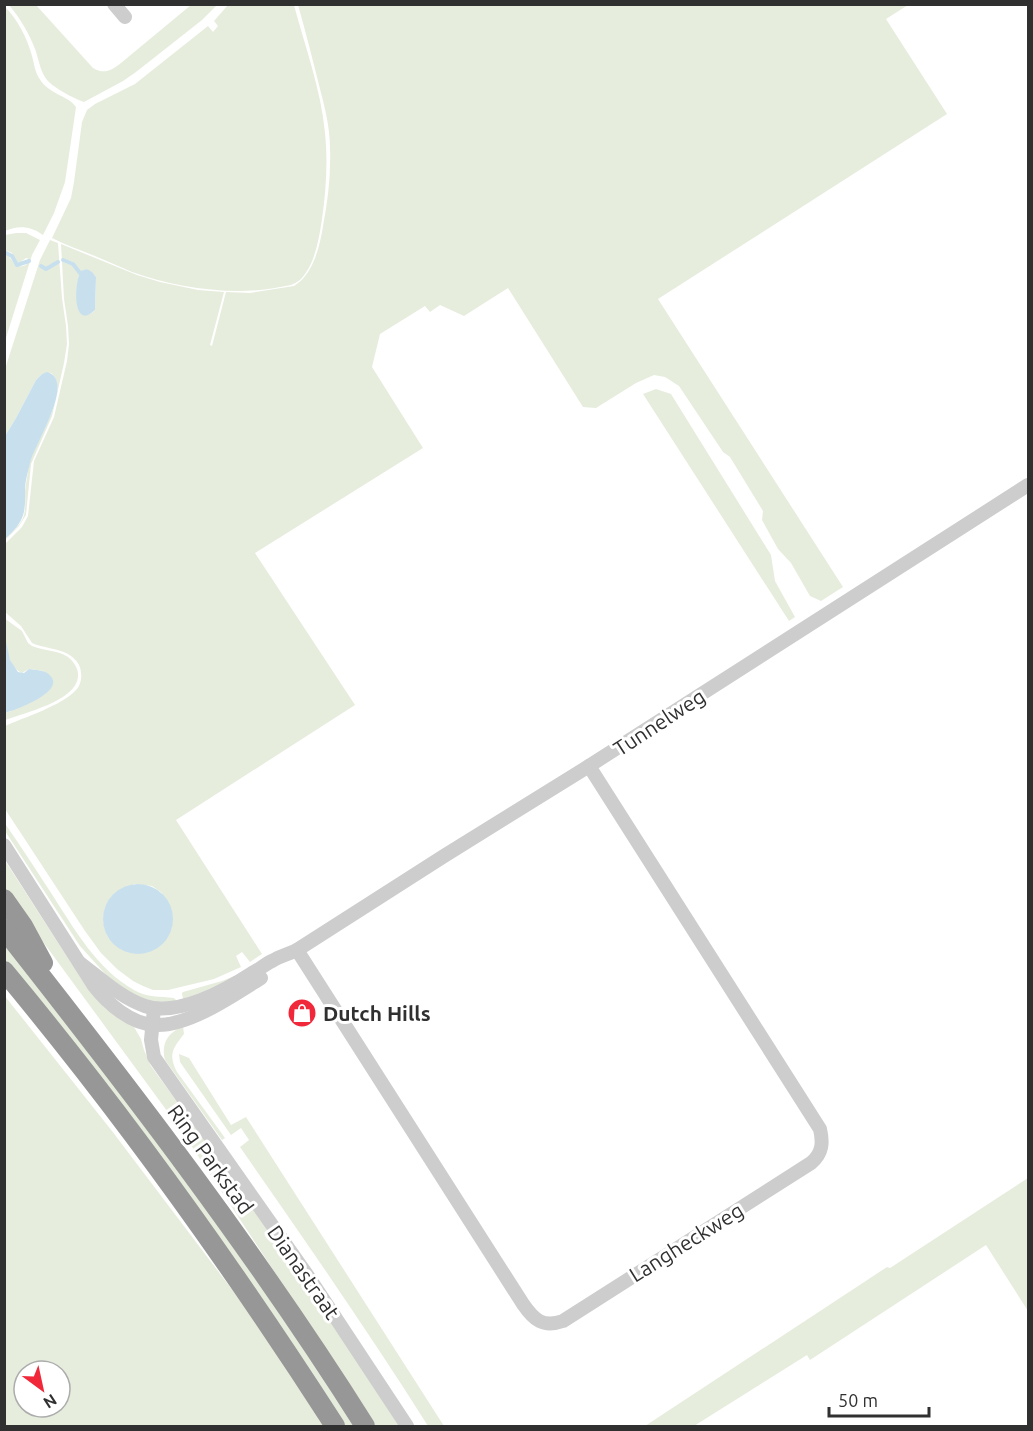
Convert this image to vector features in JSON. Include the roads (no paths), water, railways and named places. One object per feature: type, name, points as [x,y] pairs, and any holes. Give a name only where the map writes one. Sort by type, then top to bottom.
[{"type":"highway","points":[[4,899],[23,926],[70,1013]]},
{"type":"highway","name":"Ring Parkstad","points":[[4,929],[168,1140],[251,1254],[365,1426]]},
{"type":"highway","points":[[4,970],[148,1155],[254,1304],[335,1426]]},
{"type":"street","points":[[114,4],[124,17]]},
{"type":"street","name":"Tunnelweg","points":[[154,1009],[167,1009],[202,999],[244,978],[272,960],[292,952],[589,766],[810,618],[1029,485]]},
{"type":"street","name":"Langheckweg","points":[[292,952],[528,1311],[537,1320],[546,1324],[563,1321],[812,1163],[821,1150],[822,1139],[819,1129],[589,766]]},
{"type":"street","points":[[4,845],[94,986],[108,1002],[121,1012],[153,1025]]},
{"type":"street","name":"Tunnelweg","points":[[153,1025],[167,1025],[212,1008],[277,968],[292,952]]},
{"type":"street","points":[[80,963],[128,998],[154,1009]]},
{"type":"street","name":"Dianastraat","points":[[154,1009],[152,1047],[154,1057],[310,1279],[407,1426]]},
{"type":"water","points":[[87,269],[96,277],[95,310],[88,315],[82,315],[76,295],[78,277],[81,271]]},
{"type":"water","points":[[47,372],[55,377],[58,387],[56,400],[30,463],[23,514],[17,527],[5,539],[5,436],[36,380]]},
{"type":"water","points":[[4,632],[10,660],[18,672],[24,673],[29,669],[41,671],[53,679],[52,686],[39,698],[5,713]]},
{"type":"water","points":[[138,884],[151,887],[163,894],[170,906],[173,919],[170,932],[163,944],[151,951],[138,954],[125,951],[113,944],[106,932],[103,919],[106,906],[113,894],[125,887]]},
{"type":"waterway","points":[[4,252],[12,256],[17,265],[29,261]]},
{"type":"waterway","points":[[63,260],[73,264],[80,273]]},
{"type":"waterway","points":[[41,266],[46,269],[58,262]]},
{"type":"place","name":"Dutch Hills","points":[[302,1013]]}]
